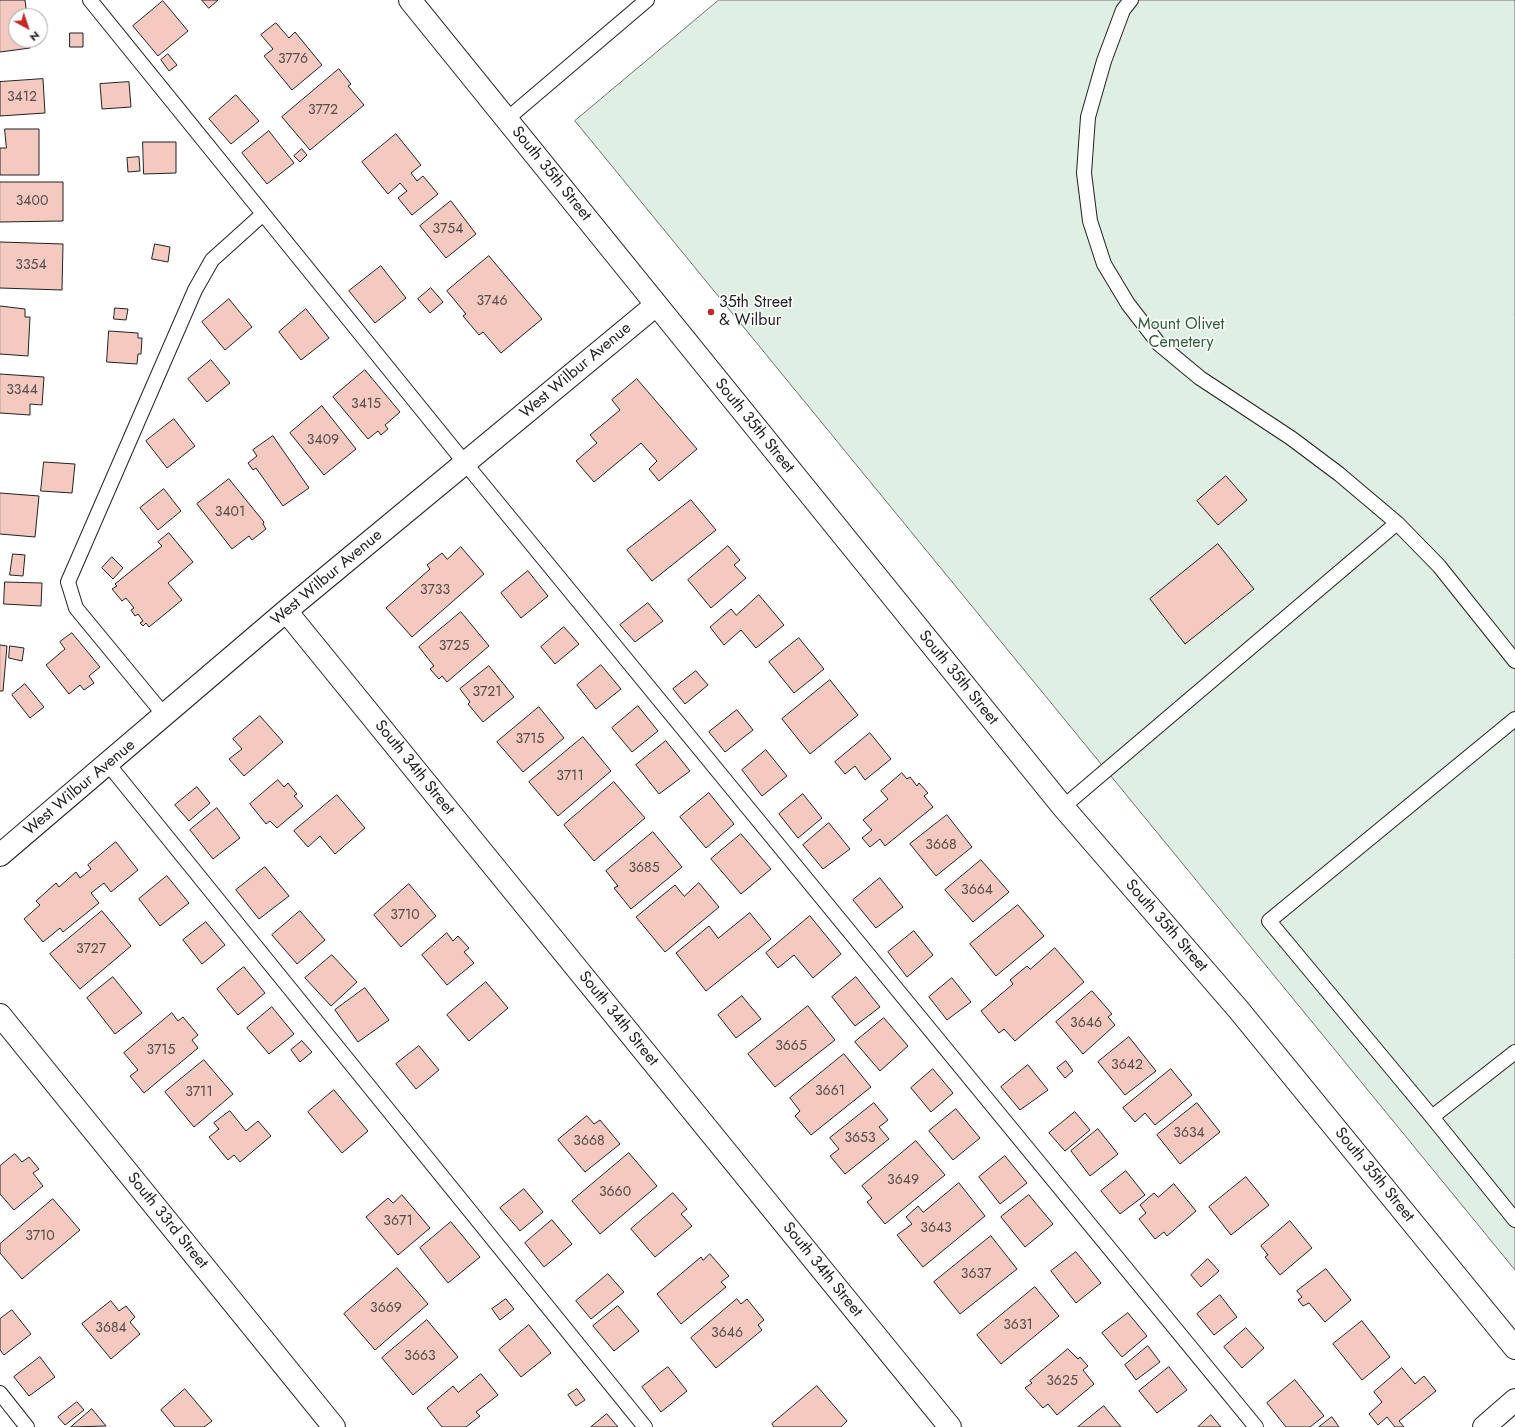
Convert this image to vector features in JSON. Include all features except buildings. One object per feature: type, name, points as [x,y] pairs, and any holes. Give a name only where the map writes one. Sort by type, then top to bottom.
[{"type":"street","name":"South 35th Street","points":[[410,0],[1063,807],[1238,1009],[1515,1348]]},
{"type":"street","name":"West Wilbur Avenue","points":[[0,855],[165,716],[286,611],[656,305]]},
{"type":"street","name":"South 34th Street","points":[[286,611],[950,1427]]},
{"type":"street","name":"South 33rd Street","points":[[0,1015],[334,1427]]},
{"type":"street","points":[[1484,1427],[1515,1400]]},
{"type":"lane","points":[[90,0],[465,463],[1256,1427]]},
{"type":"lane","points":[[507,120],[647,0]]},
{"type":"lane","points":[[1130,0],[1123,10],[1104,61],[1088,117],[1084,173],[1090,221],[1104,264],[1128,304],[1159,344],[1200,378],[1291,438],[1340,474],[1397,523],[1439,566],[1515,661]]},
{"type":"lane","points":[[165,716],[76,608],[68,582],[195,290],[212,260],[263,214]]},
{"type":"lane","points":[[1063,807],[1397,523]]},
{"type":"lane","points":[[1515,719],[1269,921],[1432,1117],[1515,1220]]},
{"type":"lane","points":[[108,764],[645,1427]]},
{"type":"lane","points":[[1432,1117],[1515,1052]]},
{"type":"lane","points":[[0,1393],[27,1427]]},
{"type":"green space","name":"Mount Olivet Cemetery","points":[[719,0],[1515,0],[1515,1270],[575,121]]},
{"type":"place","name":"35th Street & Wilbur","points":[[711,312]]}]
